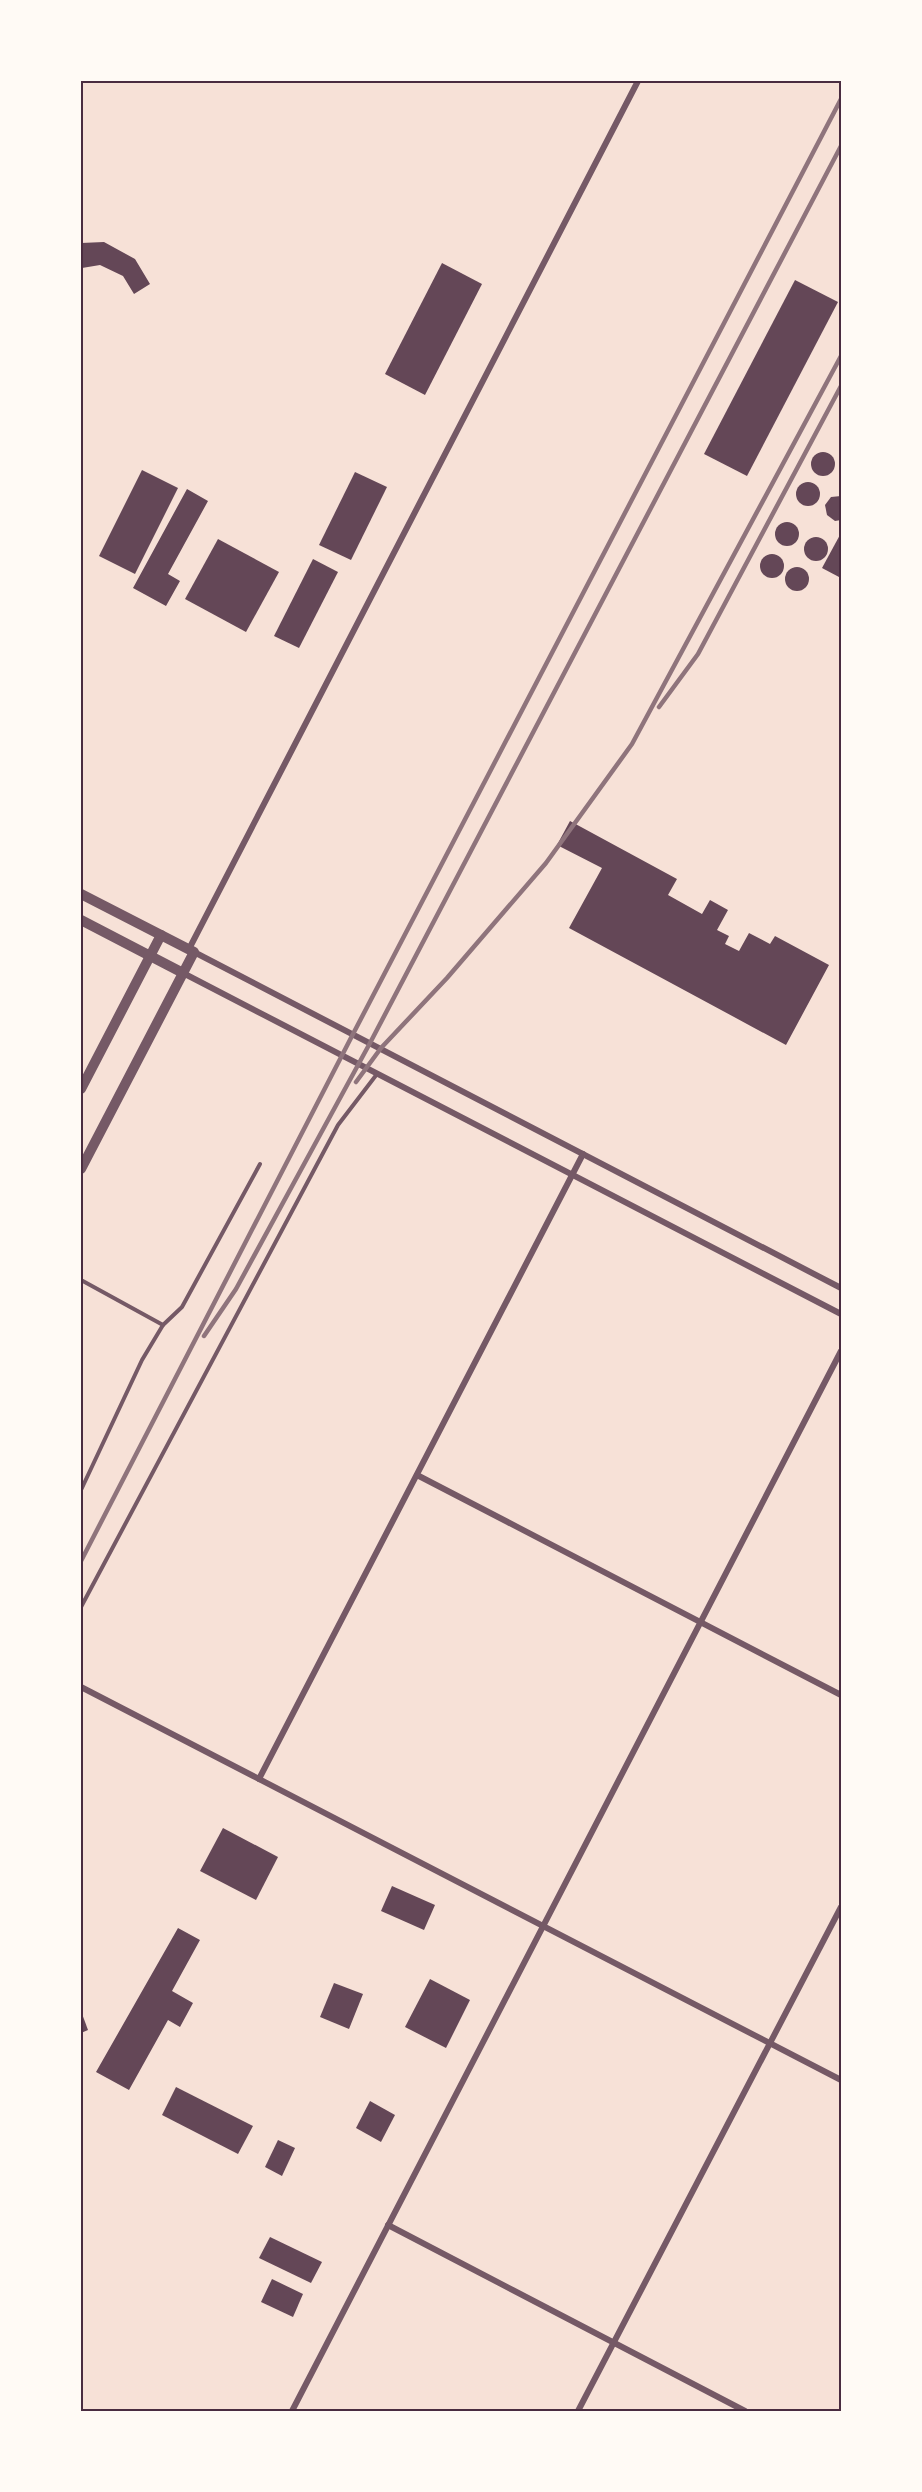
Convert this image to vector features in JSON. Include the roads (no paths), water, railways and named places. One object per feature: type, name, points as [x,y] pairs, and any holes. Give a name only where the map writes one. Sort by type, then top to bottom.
[{"type":"street","points":[[81,1169],[638,81]]},
{"type":"street","points":[[81,894],[841,1288]]},
{"type":"street","points":[[81,920],[841,1314]]},
{"type":"street","points":[[81,1089],[161,935]]},
{"type":"street","points":[[259,1779],[583,1154]]},
{"type":"street","points":[[292,2411],[841,1351]]},
{"type":"street","points":[[417,1475],[841,1695]]},
{"type":"street","points":[[81,1687],[841,2080]]},
{"type":"street","points":[[578,2411],[841,1907]]},
{"type":"street","points":[[388,2225],[746,2411]]},
{"type":"lane","points":[[81,1607],[338,1125],[377,1074]]},
{"type":"lane","points":[[81,1490],[142,1359],[162,1325],[182,1307],[260,1164]]},
{"type":"lane","points":[[81,1280],[162,1325]]},
{"type":"railway","points":[[81,1561],[841,99]]},
{"type":"railway","points":[[204,1336],[236,1289],[370,1043],[841,146]]},
{"type":"railway","points":[[356,1082],[381,1048],[447,978],[546,863],[632,744],[841,356]]},
{"type":"railway","points":[[659,707],[698,654],[841,386]]}]
